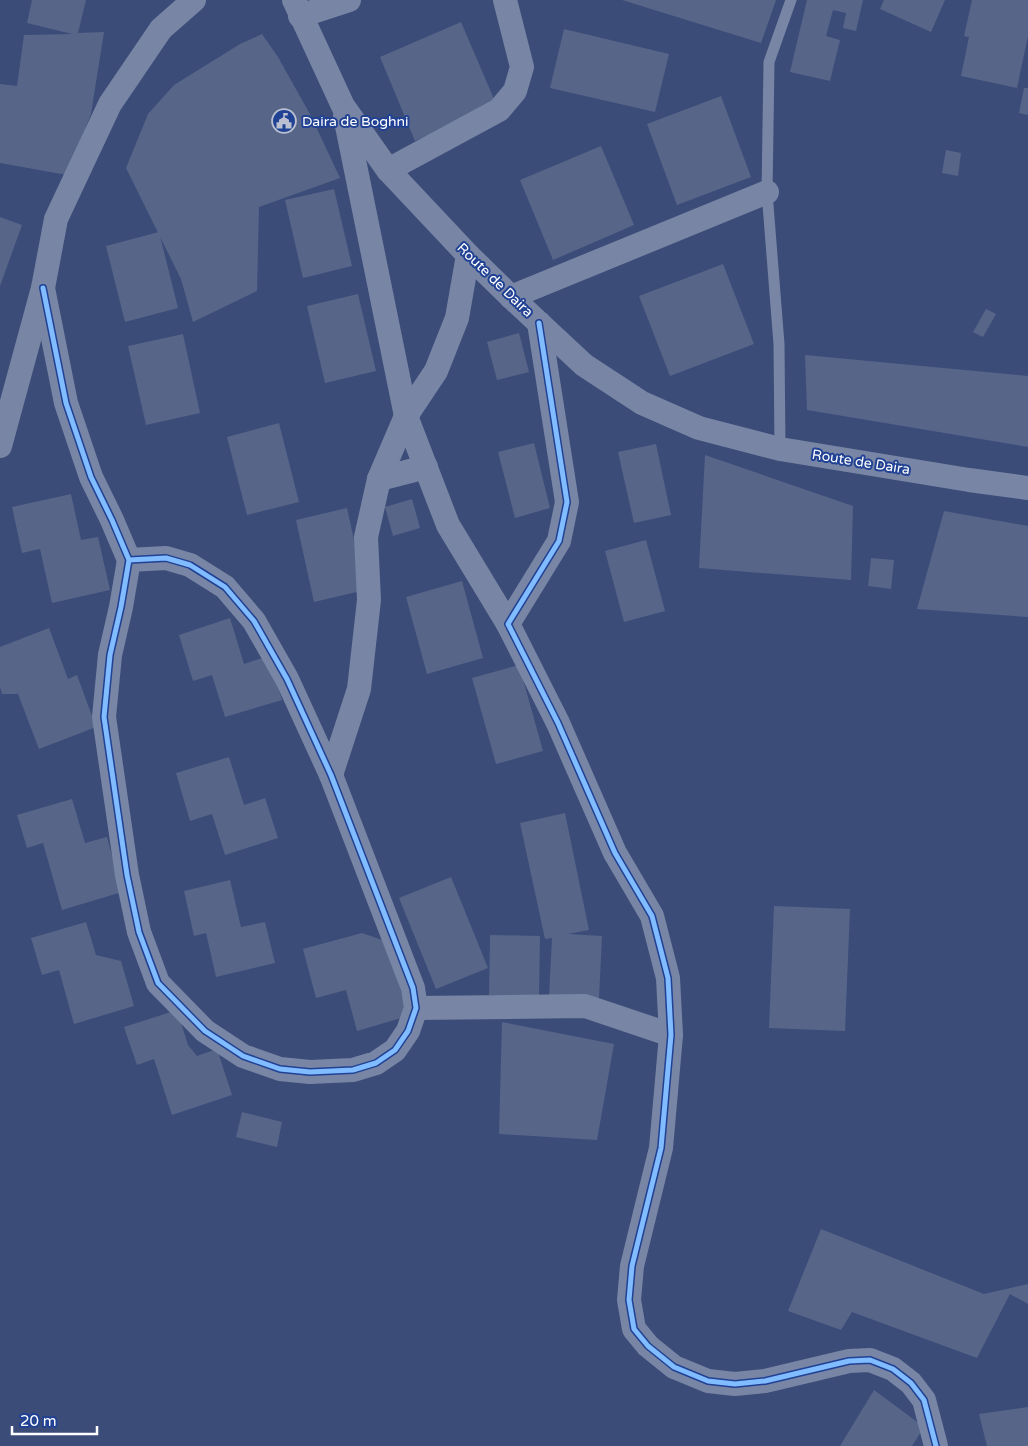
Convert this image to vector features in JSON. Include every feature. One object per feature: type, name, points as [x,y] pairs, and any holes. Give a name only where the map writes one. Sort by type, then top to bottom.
[{"type":"street","points":[[0,446],[43,288],[56,220],[110,104],[161,29],[194,0]]},
{"type":"street","points":[[297,8],[349,0]]},
{"type":"street","points":[[388,170],[499,110],[515,91],[522,67],[505,0]]},
{"type":"street","name":"Route de Daira","points":[[297,8],[343,106],[388,170],[468,255],[584,365],[642,403],[699,428],[780,449],[1028,488]]},
{"type":"street","points":[[343,106],[406,416],[448,525],[508,624],[558,723],[615,853],[652,916],[668,978],[671,1035],[661,1148],[632,1266],[630,1300],[634,1329],[648,1346],[674,1367],[708,1381],[735,1384],[765,1381],[849,1361],[870,1360],[892,1369],[911,1383],[924,1400],[936,1446]]},
{"type":"street","points":[[511,297],[767,192]]},
{"type":"street","points":[[331,776],[359,689],[369,600],[366,537],[379,479],[406,416],[436,371],[450,336],[457,318],[468,255]]},
{"type":"street","points":[[43,288],[66,403],[91,477],[129,560],[121,608],[110,655],[104,717],[127,875],[139,932],[158,983],[205,1031],[243,1056],[280,1070],[310,1072],[353,1070],[376,1063],[395,1050],[408,1031],[416,1008],[413,988],[331,776],[287,679],[254,621],[225,586],[190,565],[166,558],[129,560]]},
{"type":"street","points":[[508,624],[560,541],[567,502],[539,323]]},
{"type":"street","points":[[379,479],[426,467]]},
{"type":"street","points":[[416,1008],[585,1006],[671,1035]]},
{"type":"lane","points":[[780,449],[779,344],[767,192],[769,62],[791,0]]},
{"type":"building","points":[[32,0],[86,0],[78,33],[104,32],[91,114],[67,175],[0,163],[0,84],[17,86],[24,35],[72,34],[27,23]]},
{"type":"building","points":[[622,0],[776,0],[761,43]]},
{"type":"building","points":[[807,0],[863,0],[856,31],[843,28],[846,13],[833,10],[826,36],[840,40],[830,81],[790,72]]},
{"type":"building","points":[[884,0],[945,0],[931,32],[880,9]]},
{"type":"building","points":[[972,0],[1028,0],[1028,36],[1017,88],[961,76],[969,37],[964,36]]},
{"type":"building","points":[[461,22],[497,106],[415,141],[380,57]]},
{"type":"building","points":[[564,29],[669,54],[655,112],[550,88]]},
{"type":"building","points":[[262,34],[278,57],[311,116],[340,178],[259,207],[257,291],[193,322],[181,279],[126,168],[148,114],[174,85],[240,44]]},
{"type":"building","points":[[1024,88],[1028,88],[1028,115],[1019,113]]},
{"type":"building","points":[[721,96],[751,177],[677,205],[647,124]]},
{"type":"building","points":[[601,146],[634,225],[553,260],[520,180]]},
{"type":"building","points":[[946,150],[961,153],[958,176],[942,173]]},
{"type":"building","points":[[334,189],[352,266],[303,278],[285,200]]},
{"type":"building","points":[[0,217],[22,225],[0,286]]},
{"type":"building","points":[[159,232],[178,308],[125,322],[106,246]]},
{"type":"building","points":[[723,264],[754,344],[670,376],[639,296]]},
{"type":"building","points":[[358,294],[376,371],[325,383],[307,306]]},
{"type":"building","points":[[986,309],[996,314],[983,337],[973,332]]},
{"type":"building","points":[[519,333],[529,372],[497,380],[487,342]]},
{"type":"building","points":[[183,334],[200,413],[146,425],[128,346]]},
{"type":"building","points":[[805,355],[1028,376],[1028,447],[807,410]]},
{"type":"building","points":[[279,423],[299,502],[247,515],[227,437]]},
{"type":"building","points":[[534,443],[550,508],[515,518],[498,452]]},
{"type":"building","points":[[656,444],[671,515],[634,523],[618,452]]},
{"type":"building","points":[[705,455],[853,506],[851,580],[699,568]]},
{"type":"building","points":[[71,494],[81,540],[98,537],[110,590],[52,603],[40,549],[22,553],[12,507]]},
{"type":"building","points":[[412,499],[420,528],[393,536],[385,507]]},
{"type":"building","points":[[347,508],[365,590],[314,602],[296,520]]},
{"type":"building","points":[[944,511],[1028,526],[1028,617],[917,609]]},
{"type":"building","points":[[646,540],[665,611],[624,622],[605,551]]},
{"type":"building","points":[[871,558],[894,560],[891,589],[868,586]]},
{"type":"building","points":[[462,581],[483,658],[427,674],[406,597]]},
{"type":"building","points":[[230,618],[244,664],[268,656],[282,700],[225,717],[212,675],[193,681],[179,635]]},
{"type":"building","points":[[49,628],[68,679],[77,675],[96,727],[39,749],[18,694],[2,694],[0,687],[0,647]]},
{"type":"building","points":[[519,665],[543,751],[496,764],[472,678]]},
{"type":"building","points":[[229,757],[244,805],[265,798],[278,838],[225,855],[212,814],[190,821],[176,773]]},
{"type":"building","points":[[72,799],[85,843],[107,837],[122,892],[62,910],[43,843],[27,848],[17,815]]},
{"type":"building","points":[[565,813],[589,930],[568,934],[602,936],[599,998],[549,996],[552,938],[545,939],[520,823]]},
{"type":"building","points":[[451,877],[488,968],[436,989],[399,898]]},
{"type":"building","points":[[230,880],[241,927],[265,922],[275,963],[216,977],[206,933],[194,936],[184,891]]},
{"type":"building","points":[[774,906],[850,909],[845,1031],[769,1028]]},
{"type":"building","points":[[86,922],[96,955],[121,961],[134,1006],[74,1024],[59,970],[42,975],[31,938]]},
{"type":"building","points":[[362,933],[388,942],[408,1016],[357,1031],[346,990],[316,998],[303,949]]},
{"type":"building","points":[[490,935],[540,936],[539,996],[489,995]]},
{"type":"building","points":[[177,1010],[188,1045],[197,1056],[217,1049],[232,1095],[172,1115],[154,1059],[137,1065],[124,1027]]},
{"type":"building","points":[[502,1022],[614,1044],[597,1140],[499,1134]]},
{"type":"building","points":[[242,1112],[282,1122],[277,1147],[236,1137]]},
{"type":"building","points":[[821,1229],[984,1294],[1028,1284],[1028,1304],[1010,1294],[977,1358],[852,1312],[841,1330],[788,1311]]},
{"type":"building","points":[[874,1390],[924,1427],[912,1446],[840,1446]]},
{"type":"building","points":[[1028,1407],[1028,1446],[987,1446],[979,1414]]},
{"type":"cycle path","points":[[43,288],[66,403],[91,477],[129,560],[110,655],[104,717],[127,875],[139,932],[158,983],[205,1031],[243,1056],[280,1069],[310,1072],[353,1070],[376,1063],[395,1050],[408,1031],[416,1008],[413,988],[331,775],[287,679],[254,621],[225,587],[190,565],[166,558],[129,560]]},
{"type":"cycle path","points":[[539,323],[567,502],[559,541],[508,624],[558,723],[615,853],[652,916],[668,978],[671,1035],[661,1148],[632,1266],[629,1300],[634,1329],[648,1346],[674,1367],[708,1381],[735,1384],[765,1381],[849,1361],[870,1360],[893,1369],[911,1383],[924,1400],[936,1446]]},
{"type":"place","name":"Daira de Boghni","points":[[284,121]]}]
